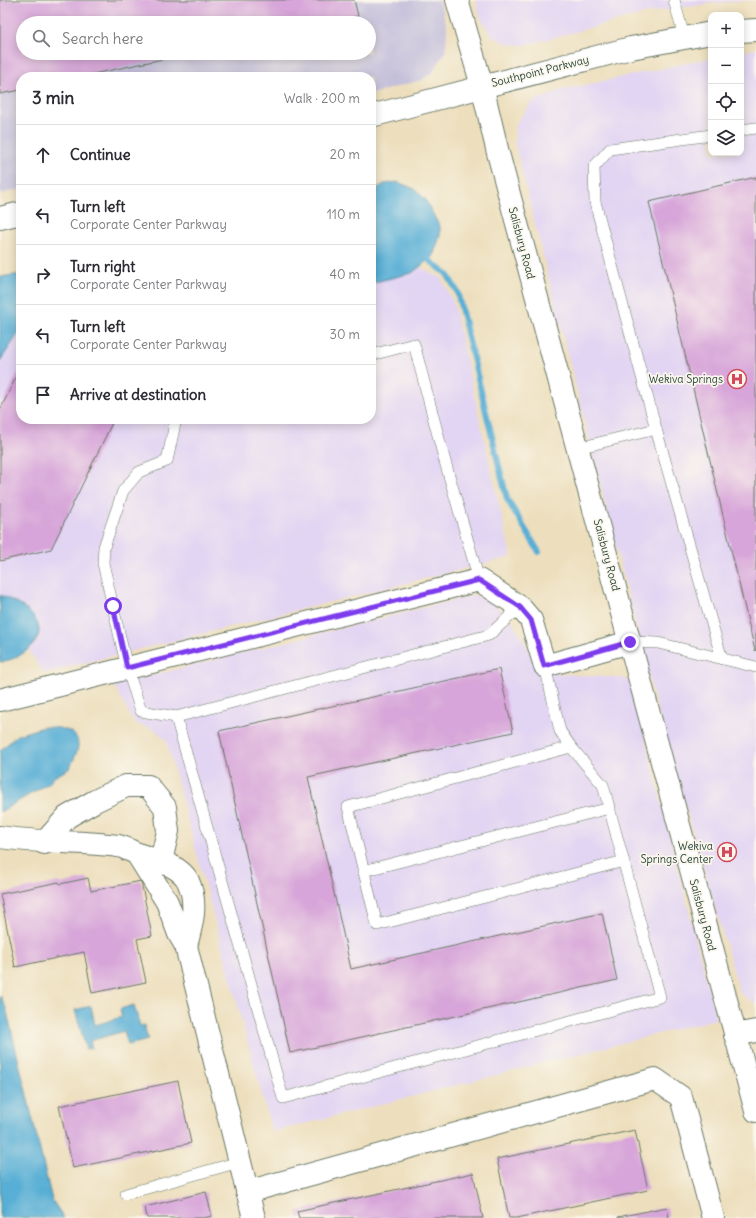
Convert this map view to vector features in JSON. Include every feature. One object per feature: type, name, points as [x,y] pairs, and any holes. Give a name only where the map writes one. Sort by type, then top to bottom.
[{"type":"street","name":"Salisbury Road","points":[[457,0],[482,86],[502,168],[630,642],[746,1033],[756,1111]]},
{"type":"street","points":[[744,31],[756,30]]},
{"type":"street","name":"Southpoint Parkway","points":[[376,115],[631,48],[708,33]]},
{"type":"street","points":[[0,218],[16,214]]},
{"type":"street","points":[[0,700],[479,580],[520,607],[531,620],[544,666],[630,642]]},
{"type":"street","points":[[44,843],[67,817],[95,801],[126,786],[148,786],[165,806],[168,831],[161,861]]},
{"type":"street","points":[[0,837],[44,843],[120,846],[137,854],[161,861],[181,872],[187,880],[193,896],[194,917],[186,946]]},
{"type":"street","points":[[137,854],[160,889],[186,946],[246,1192],[254,1218]]},
{"type":"street","points":[[160,889],[187,880]]},
{"type":"street","points":[[246,1192],[655,1079],[681,1097],[713,1218]]},
{"type":"lane","points":[[674,0],[684,37]]},
{"type":"lane","points":[[744,130],[756,128]]},
{"type":"lane","points":[[708,135],[610,149],[594,167],[595,202],[656,429],[722,659]]},
{"type":"lane","points":[[376,355],[414,344],[446,465],[479,580]]},
{"type":"lane","points":[[175,424],[167,461],[139,472],[123,491],[104,547],[104,562],[127,668],[141,711],[176,717],[489,635],[520,607]]},
{"type":"lane","points":[[578,448],[656,429]]},
{"type":"lane","points":[[630,642],[658,643],[756,667]]},
{"type":"lane","points":[[176,717],[283,1098],[660,997],[603,786],[560,731],[544,666]]},
{"type":"lane","points":[[571,747],[348,807],[376,925],[624,861]]},
{"type":"lane","points":[[363,871],[610,808]]},
{"type":"lane","points":[[126,1194],[239,1162]]},
{"type":"shaded area","points":[[0,0],[439,0],[447,27],[446,51],[432,73],[422,80],[376,93],[376,72],[16,72],[16,190],[0,194]]},
{"type":"shaded area","points":[[476,0],[756,0],[715,3],[651,12],[525,45],[508,44],[492,36],[481,19]]},
{"type":"shaded area","points":[[756,49],[756,1004],[740,993],[654,698],[515,144],[515,125],[532,102],[562,90],[708,59],[708,156],[744,156],[744,51]]},
{"type":"shaded area","points":[[420,267],[441,278],[453,302],[511,557],[44,673],[29,651],[39,635],[31,615],[17,603],[0,595],[0,361],[16,337],[16,424],[376,424],[376,282],[411,273]]},
{"type":"shaded area","points":[[475,595],[489,601],[509,616],[538,666],[561,674],[622,678],[631,682],[716,1019],[272,1132],[166,740],[156,730],[134,723],[114,685]]},
{"type":"water","points":[[397,182],[415,189],[425,199],[440,227],[440,236],[433,256],[412,273],[376,282],[376,189],[384,184]]},
{"type":"water","points":[[16,275],[16,337],[0,361],[0,277]]},
{"type":"water","points":[[0,595],[17,603],[27,610],[36,620],[39,632],[33,645],[27,650],[20,655],[0,662]]},
{"type":"water","points":[[43,727],[60,728],[71,732],[75,736],[78,741],[78,747],[70,768],[54,777],[49,783],[0,812],[0,751],[17,735]]},
{"type":"water","points":[[0,995],[6,1008],[52,1200],[64,1218],[0,1218]]},
{"type":"water","points":[[134,1005],[140,1026],[144,1025],[148,1040],[128,1045],[124,1031],[90,1041],[92,1048],[86,1049],[75,1010],[91,1006],[95,1025],[122,1017],[120,1009]]},
{"type":"building","points":[[0,0],[354,0],[358,16],[16,16],[16,60],[158,60],[102,72],[16,72],[16,91],[0,94]]},
{"type":"building","points":[[756,177],[756,650],[755,651],[649,202]]},
{"type":"building","points":[[16,377],[16,424],[112,424],[51,549],[0,561],[0,410]]},
{"type":"building","points":[[499,669],[513,732],[308,777],[351,969],[602,913],[617,980],[290,1053],[219,731]]},
{"type":"building","points":[[88,878],[91,891],[141,881],[152,936],[137,939],[146,982],[92,993],[84,952],[15,967],[0,894],[59,882],[60,884]]},
{"type":"building","points":[[178,1081],[191,1143],[73,1168],[59,1106]]},
{"type":"building","points":[[635,1130],[648,1190],[517,1218],[509,1218],[497,1159]]},
{"type":"building","points":[[473,1173],[483,1218],[299,1218],[297,1211]]},
{"type":"building","points":[[206,1192],[212,1216],[203,1218],[147,1218],[145,1207]]},
{"type":"building","points":[[667,1207],[669,1218],[618,1218],[618,1217]]},
{"type":"waterway","points":[[429,260],[447,274],[457,291],[507,499],[539,552]]},
{"type":"place","name":"Wekiva Springs","points":[[737,379]]},
{"type":"place","name":"Wekiva Springs Center","points":[[727,852]]},
{"type":"route","points":[[113,606],[127,668],[479,580],[520,607],[531,620],[544,666],[630,642]]}]
